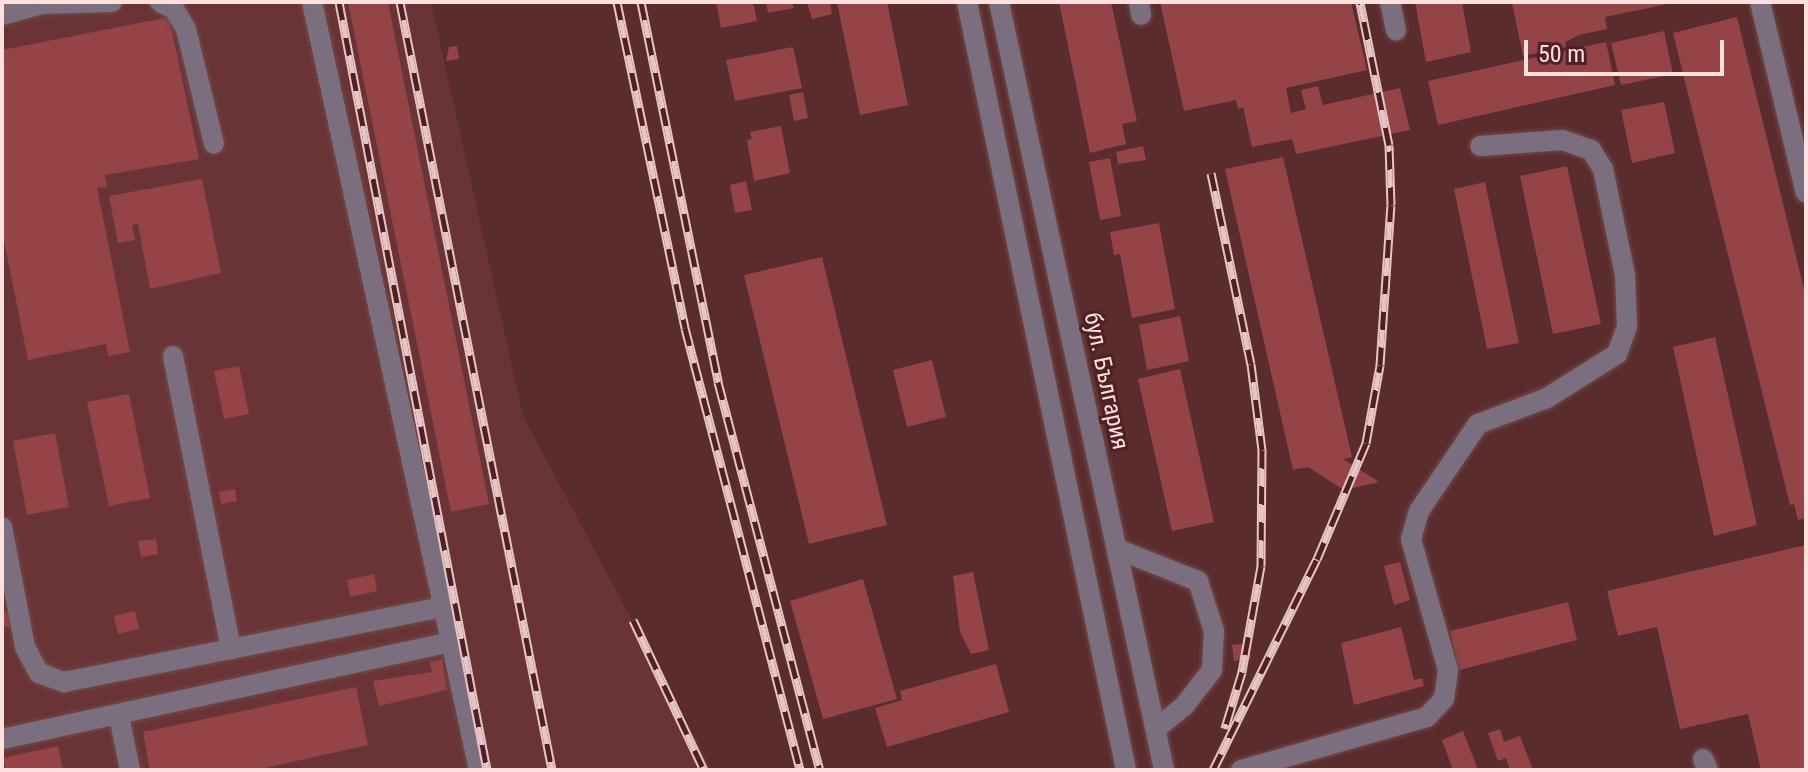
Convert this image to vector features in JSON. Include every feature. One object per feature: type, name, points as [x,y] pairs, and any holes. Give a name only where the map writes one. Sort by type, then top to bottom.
[{"type":"street","points":[[2,15],[42,3],[112,2]]},
{"type":"street","points":[[160,2],[174,9],[186,29],[214,144]]},
{"type":"street","points":[[312,2],[479,770]]},
{"type":"street","points":[[967,2],[1126,770]]},
{"type":"street","name":"бул. България","points":[[999,2],[1164,770]]},
{"type":"street","points":[[1390,2],[1396,30]]},
{"type":"street","points":[[1760,2],[1806,193]]},
{"type":"street","points":[[1241,770],[1427,717],[1444,699],[1448,670],[1411,539],[1419,511],[1478,424],[1547,398],[1617,354],[1627,326],[1625,275],[1603,169],[1591,150],[1562,140],[1480,146]]},
{"type":"street","points":[[1002,170],[1033,164]]},
{"type":"street","points":[[173,356],[231,649]]},
{"type":"street","points":[[2,527],[25,647],[39,673],[64,682],[444,607]]},
{"type":"street","points":[[1117,549],[1198,581],[1214,631],[1212,670],[1184,706],[1156,729]]},
{"type":"street","points":[[2,739],[452,642]]},
{"type":"street","points":[[119,716],[130,770]]},
{"type":"shaded area","points":[[2,2],[431,2],[523,416],[712,770],[2,770]]},
{"type":"building","points":[[348,2],[388,2],[489,504],[451,512]]},
{"type":"building","points":[[716,2],[753,2],[757,21],[721,28]]},
{"type":"building","points":[[766,2],[792,2],[794,8],[768,13]]},
{"type":"building","points":[[807,2],[830,2],[832,14],[812,19]]},
{"type":"building","points":[[837,2],[887,2],[908,105],[860,115]]},
{"type":"building","points":[[1059,2],[1111,2],[1137,121],[1122,124],[1126,144],[1090,153]]},
{"type":"building","points":[[1160,2],[1351,2],[1367,70],[1286,88],[1291,113],[1306,109],[1301,90],[1318,86],[1323,105],[1400,88],[1410,130],[1296,154],[1292,139],[1252,147],[1243,107],[1238,109],[1236,100],[1184,111]]},
{"type":"building","points":[[1415,2],[1462,2],[1471,52],[1426,62]]},
{"type":"building","points":[[1677,2],[1605,17],[1607,29],[1579,35],[1565,42],[1566,47],[1523,56],[1512,3]]},
{"type":"building","points":[[169,17],[199,159],[105,175],[107,187],[97,188],[130,352],[108,356],[106,344],[28,360],[2,231],[2,50]]},
{"type":"building","points":[[1737,17],[1806,297],[1806,518],[1798,520],[1794,504],[1790,505],[1673,33]]},
{"type":"building","points":[[1664,31],[1673,74],[1621,85],[1611,43]]},
{"type":"building","points":[[1606,42],[1615,85],[1438,125],[1428,81]]},
{"type":"building","points":[[457,46],[459,59],[446,61],[449,47]]},
{"type":"building","points":[[793,47],[802,88],[735,101],[726,60]]},
{"type":"building","points":[[803,92],[808,118],[794,121],[789,95]]},
{"type":"building","points":[[1664,102],[1675,153],[1632,163],[1621,110]]},
{"type":"building","points":[[781,126],[790,173],[754,181],[747,140],[752,139],[750,132]]},
{"type":"building","points":[[1143,146],[1146,160],[1118,164],[1116,152]]},
{"type":"building","points":[[1283,157],[1352,457],[1343,459],[1379,482],[1344,490],[1308,467],[1293,470],[1225,169]]},
{"type":"building","points":[[1110,158],[1121,216],[1100,220],[1089,162]]},
{"type":"building","points":[[1567,166],[1601,324],[1553,334],[1520,176]]},
{"type":"building","points":[[202,179],[221,273],[150,289],[138,224],[132,225],[135,240],[118,243],[109,196]]},
{"type":"building","points":[[746,181],[752,210],[735,213],[730,185]]},
{"type":"building","points":[[1485,182],[1519,343],[1487,349],[1454,189]]},
{"type":"building","points":[[1159,223],[1175,309],[1132,318],[1120,254],[1114,255],[1110,232]]},
{"type":"building","points":[[822,257],[887,525],[809,544],[744,275]]},
{"type":"building","points":[[1180,316],[1189,361],[1147,370],[1139,325]]},
{"type":"building","points":[[1715,337],[1757,525],[1714,536],[1673,347]]},
{"type":"building","points":[[932,360],[946,417],[907,427],[893,370]]},
{"type":"building","points":[[239,366],[249,414],[224,419],[214,371]]},
{"type":"building","points":[[1180,369],[1214,522],[1172,531],[1138,379]]},
{"type":"building","points":[[129,394],[150,498],[109,506],[87,402]]},
{"type":"building","points":[[55,433],[69,507],[27,515],[13,441]]},
{"type":"building","points":[[235,489],[237,501],[221,504],[219,492]]},
{"type":"building","points":[[156,539],[158,554],[141,557],[138,541]]},
{"type":"building","points":[[1806,545],[1806,770],[1761,770],[1748,714],[1680,729],[1657,627],[1618,636],[1607,591]]},
{"type":"building","points":[[1400,562],[1410,600],[1394,605],[1384,566]]},
{"type":"building","points":[[973,572],[989,650],[971,654],[960,632],[953,576]]},
{"type":"building","points":[[374,574],[377,591],[350,597],[347,580]]},
{"type":"building","points":[[863,579],[897,699],[823,719],[790,601]]},
{"type":"building","points":[[1568,602],[1577,640],[1459,670],[1450,631]]},
{"type":"building","points":[[135,611],[139,629],[118,634],[114,616]]},
{"type":"building","points":[[8,612],[11,626],[2,628],[2,613]]},
{"type":"building","points":[[1401,627],[1414,680],[1422,678],[1424,686],[1354,705],[1341,643]]},
{"type":"building","points":[[1248,643],[1251,658],[1234,661],[1232,645]]},
{"type":"building","points":[[442,659],[447,690],[379,706],[373,681],[432,672],[430,662]]},
{"type":"building","points":[[996,664],[1009,712],[887,747],[875,708],[902,700],[900,691]]},
{"type":"building","points":[[356,687],[368,745],[256,770],[150,770],[143,732]]},
{"type":"building","points":[[1500,729],[1504,742],[1520,736],[1533,770],[1510,770],[1506,758],[1498,761],[1488,733]]},
{"type":"building","points":[[1463,731],[1478,770],[1453,770],[1442,740]]},
{"type":"building","points":[[58,746],[63,770],[6,770],[3,758]]},
{"type":"railway","points":[[339,2],[487,770]]},
{"type":"railway","points":[[400,2],[552,770]]},
{"type":"railway","points":[[617,2],[685,328],[800,770]]},
{"type":"railway","points":[[641,2],[718,382],[820,770]]},
{"type":"railway","points":[[1213,770],[1317,559],[1366,443],[1380,365],[1391,205],[1389,145],[1360,2]]},
{"type":"railway","points":[[1211,173],[1251,364],[1262,450],[1261,566],[1242,672],[1225,728]]},
{"type":"railway","points":[[633,620],[704,770]]}]
